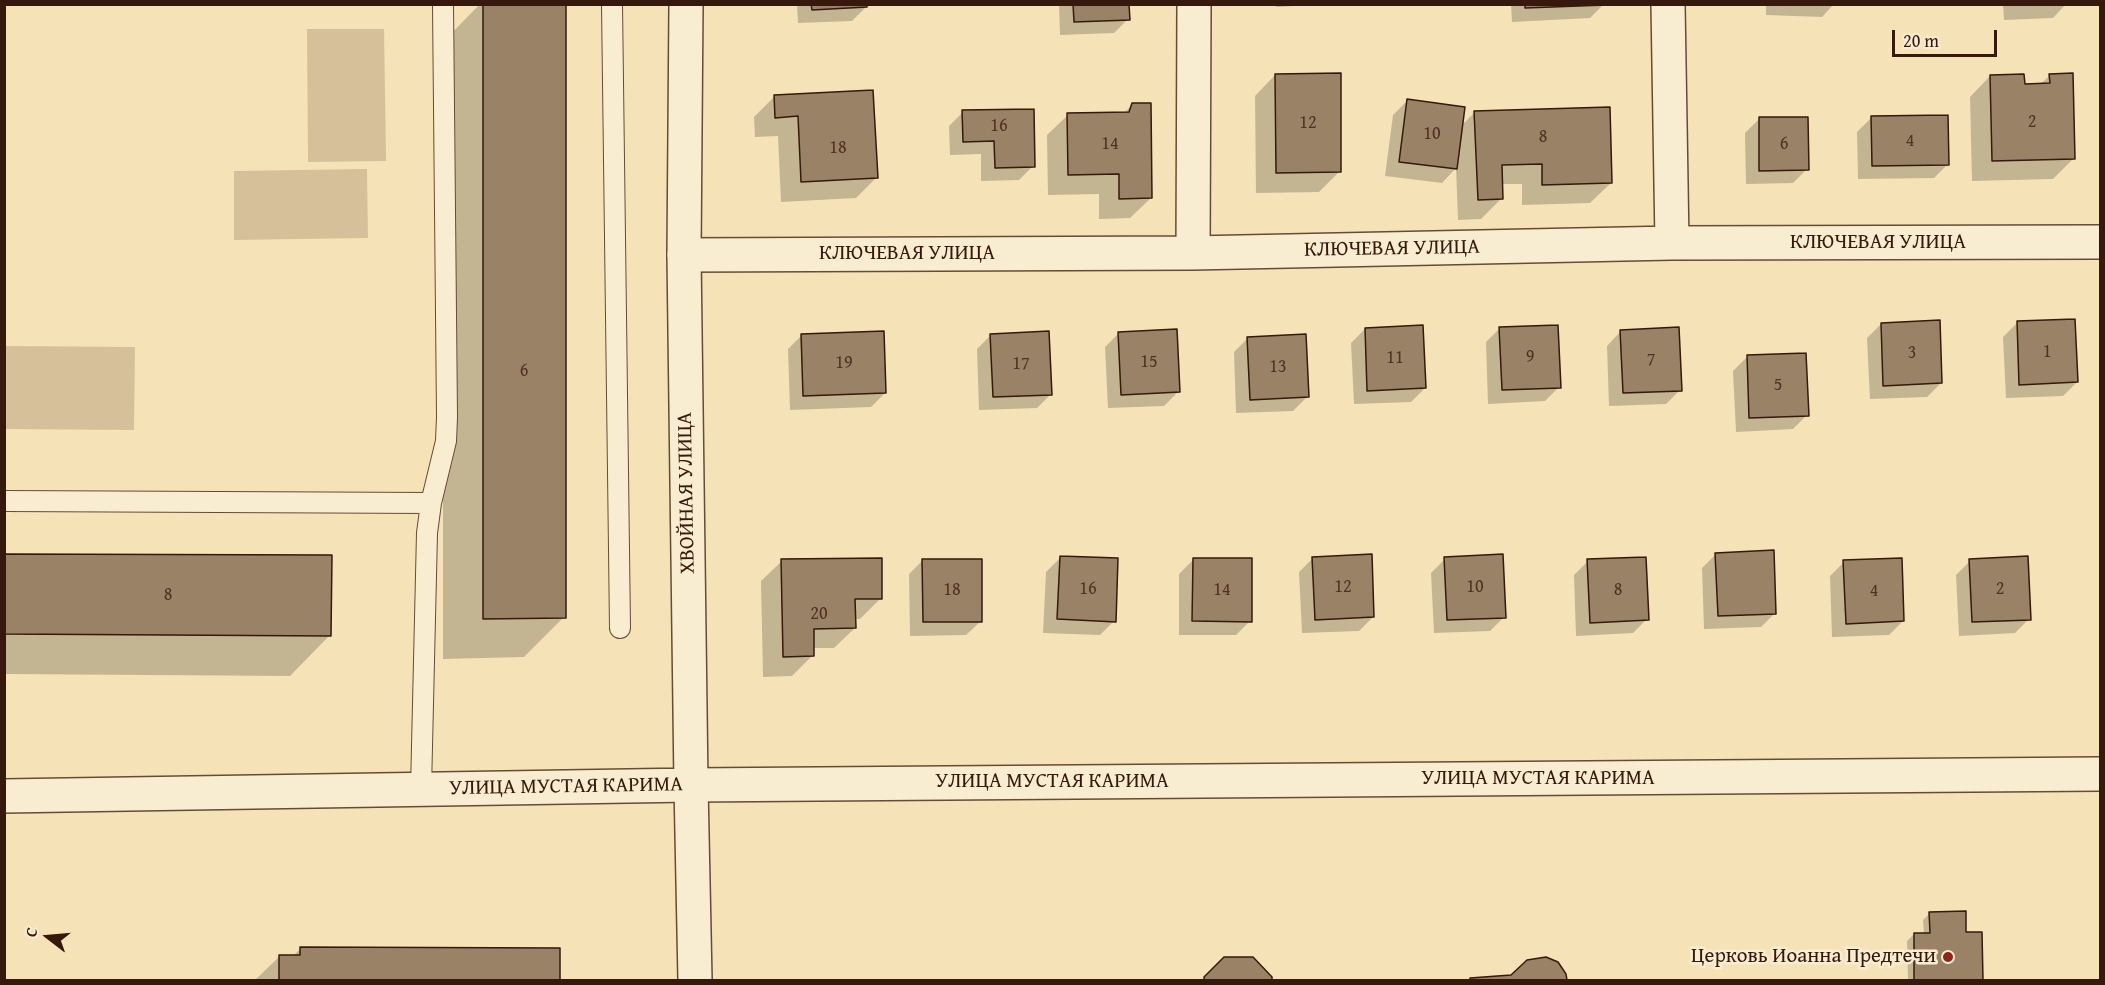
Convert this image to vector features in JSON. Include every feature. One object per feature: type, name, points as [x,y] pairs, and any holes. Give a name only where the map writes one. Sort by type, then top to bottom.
[{"type":"street","name":"ХВОЙНАЯ УЛИЦА","points":[[686,4],[684,255],[695,981]]},
{"type":"street","points":[[1193,253],[1194,4]]},
{"type":"street","points":[[1668,4],[1672,243]]},
{"type":"street","name":"КЛЮЧЕВАЯ УЛИЦА","points":[[684,255],[1193,253],[1672,243],[2100,242]]},
{"type":"street","name":"УЛИЦА МУСТАЯ КАРИМА","points":[[4,796],[691,785],[2100,774]]},
{"type":"lane","points":[[421,789],[427,533],[431,503],[443,460],[447,417],[443,4]]},
{"type":"lane","points":[[612,4],[620,628]]},
{"type":"lane","points":[[4,501],[431,503]]},
{"type":"shaded area","points":[[307,29],[384,29],[386,161],[308,162]]},
{"type":"shaded area","points":[[367,169],[368,238],[234,240],[234,171]]},
{"type":"shaded area","points":[[5,346],[135,347],[134,430],[5,429]]},
{"type":"building","points":[[483,4],[566,4],[566,618],[483,619]]},
{"type":"building","points":[[811,4],[867,4],[867,7],[812,10]]},
{"type":"building","points":[[1073,4],[1129,4],[1130,20],[1074,22]]},
{"type":"building","points":[[1525,4],[1606,4],[1606,5],[1525,8]]},
{"type":"building","points":[[1341,73],[1341,172],[1276,173],[1275,74]]},
{"type":"building","points":[[2073,73],[2075,159],[1992,161],[1990,75],[2024,74],[2025,84],[2050,83],[2049,74]]},
{"type":"building","points":[[873,90],[878,178],[801,182],[798,116],[775,118],[774,95]]},
{"type":"building","points":[[1407,99],[1465,107],[1457,169],[1399,162]]},
{"type":"building","points":[[1132,103],[1151,103],[1152,198],[1119,199],[1119,174],[1068,175],[1067,113],[1129,112]]},
{"type":"building","points":[[1610,107],[1612,183],[1542,185],[1542,164],[1502,165],[1503,199],[1478,200],[1474,111]]},
{"type":"building","points":[[1034,109],[1035,167],[995,168],[994,141],[963,142],[962,110]]},
{"type":"building","points":[[1948,115],[1949,165],[1872,166],[1871,116]]},
{"type":"building","points":[[1759,117],[1808,117],[1809,170],[1759,171]]},
{"type":"building","points":[[2075,319],[2078,382],[2019,385],[2017,321]]},
{"type":"building","points":[[1940,320],[1942,383],[1883,386],[1881,323]]},
{"type":"building","points":[[1423,325],[1426,388],[1367,391],[1365,328]]},
{"type":"building","points":[[1558,325],[1561,388],[1502,390],[1499,327]]},
{"type":"building","points":[[1679,327],[1682,391],[1623,393],[1620,330]]},
{"type":"building","points":[[1177,329],[1180,392],[1121,395],[1118,332]]},
{"type":"building","points":[[884,331],[886,393],[803,396],[801,334]]},
{"type":"building","points":[[1049,331],[1052,395],[993,397],[990,334]]},
{"type":"building","points":[[1306,334],[1309,397],[1250,400],[1247,337]]},
{"type":"building","points":[[1806,353],[1809,416],[1749,418],[1747,355]]},
{"type":"building","points":[[1774,550],[1776,614],[1718,616],[1715,553]]},
{"type":"building","points":[[4,554],[332,555],[331,636],[4,634]]},
{"type":"building","points":[[1372,554],[1374,617],[1315,620],[1312,557]]},
{"type":"building","points":[[1503,554],[1506,618],[1447,620],[1444,557]]},
{"type":"building","points":[[1060,556],[1118,558],[1116,622],[1057,619]]},
{"type":"building","points":[[2028,556],[2031,620],[1972,622],[1969,559]]},
{"type":"building","points":[[1646,557],[1649,620],[1590,623],[1587,559]]},
{"type":"building","points":[[882,558],[882,599],[855,599],[856,628],[814,629],[814,656],[783,657],[781,559]]},
{"type":"building","points":[[1193,558],[1252,558],[1252,622],[1192,621]]},
{"type":"building","points":[[1902,558],[1904,621],[1846,624],[1843,560]]},
{"type":"building","points":[[922,559],[982,559],[982,622],[923,622]]},
{"type":"building","name":"Церковь Иоанна Предтечи","points":[[1966,911],[1966,932],[1982,932],[1983,980],[1914,980],[1914,933],[1930,933],[1929,912]]},
{"type":"building","points":[[300,947],[560,948],[560,980],[279,980],[279,955],[300,955]]},
{"type":"building","points":[[1224,957],[1253,957],[1272,977],[1272,980],[1204,980],[1204,977]]},
{"type":"building","points":[[1546,957],[1558,962],[1567,980],[1470,980],[1470,978],[1511,975],[1527,960]]},
{"type":"place","name":"Церковь Иоанна Предтечи","points":[[1948,957]]}]
